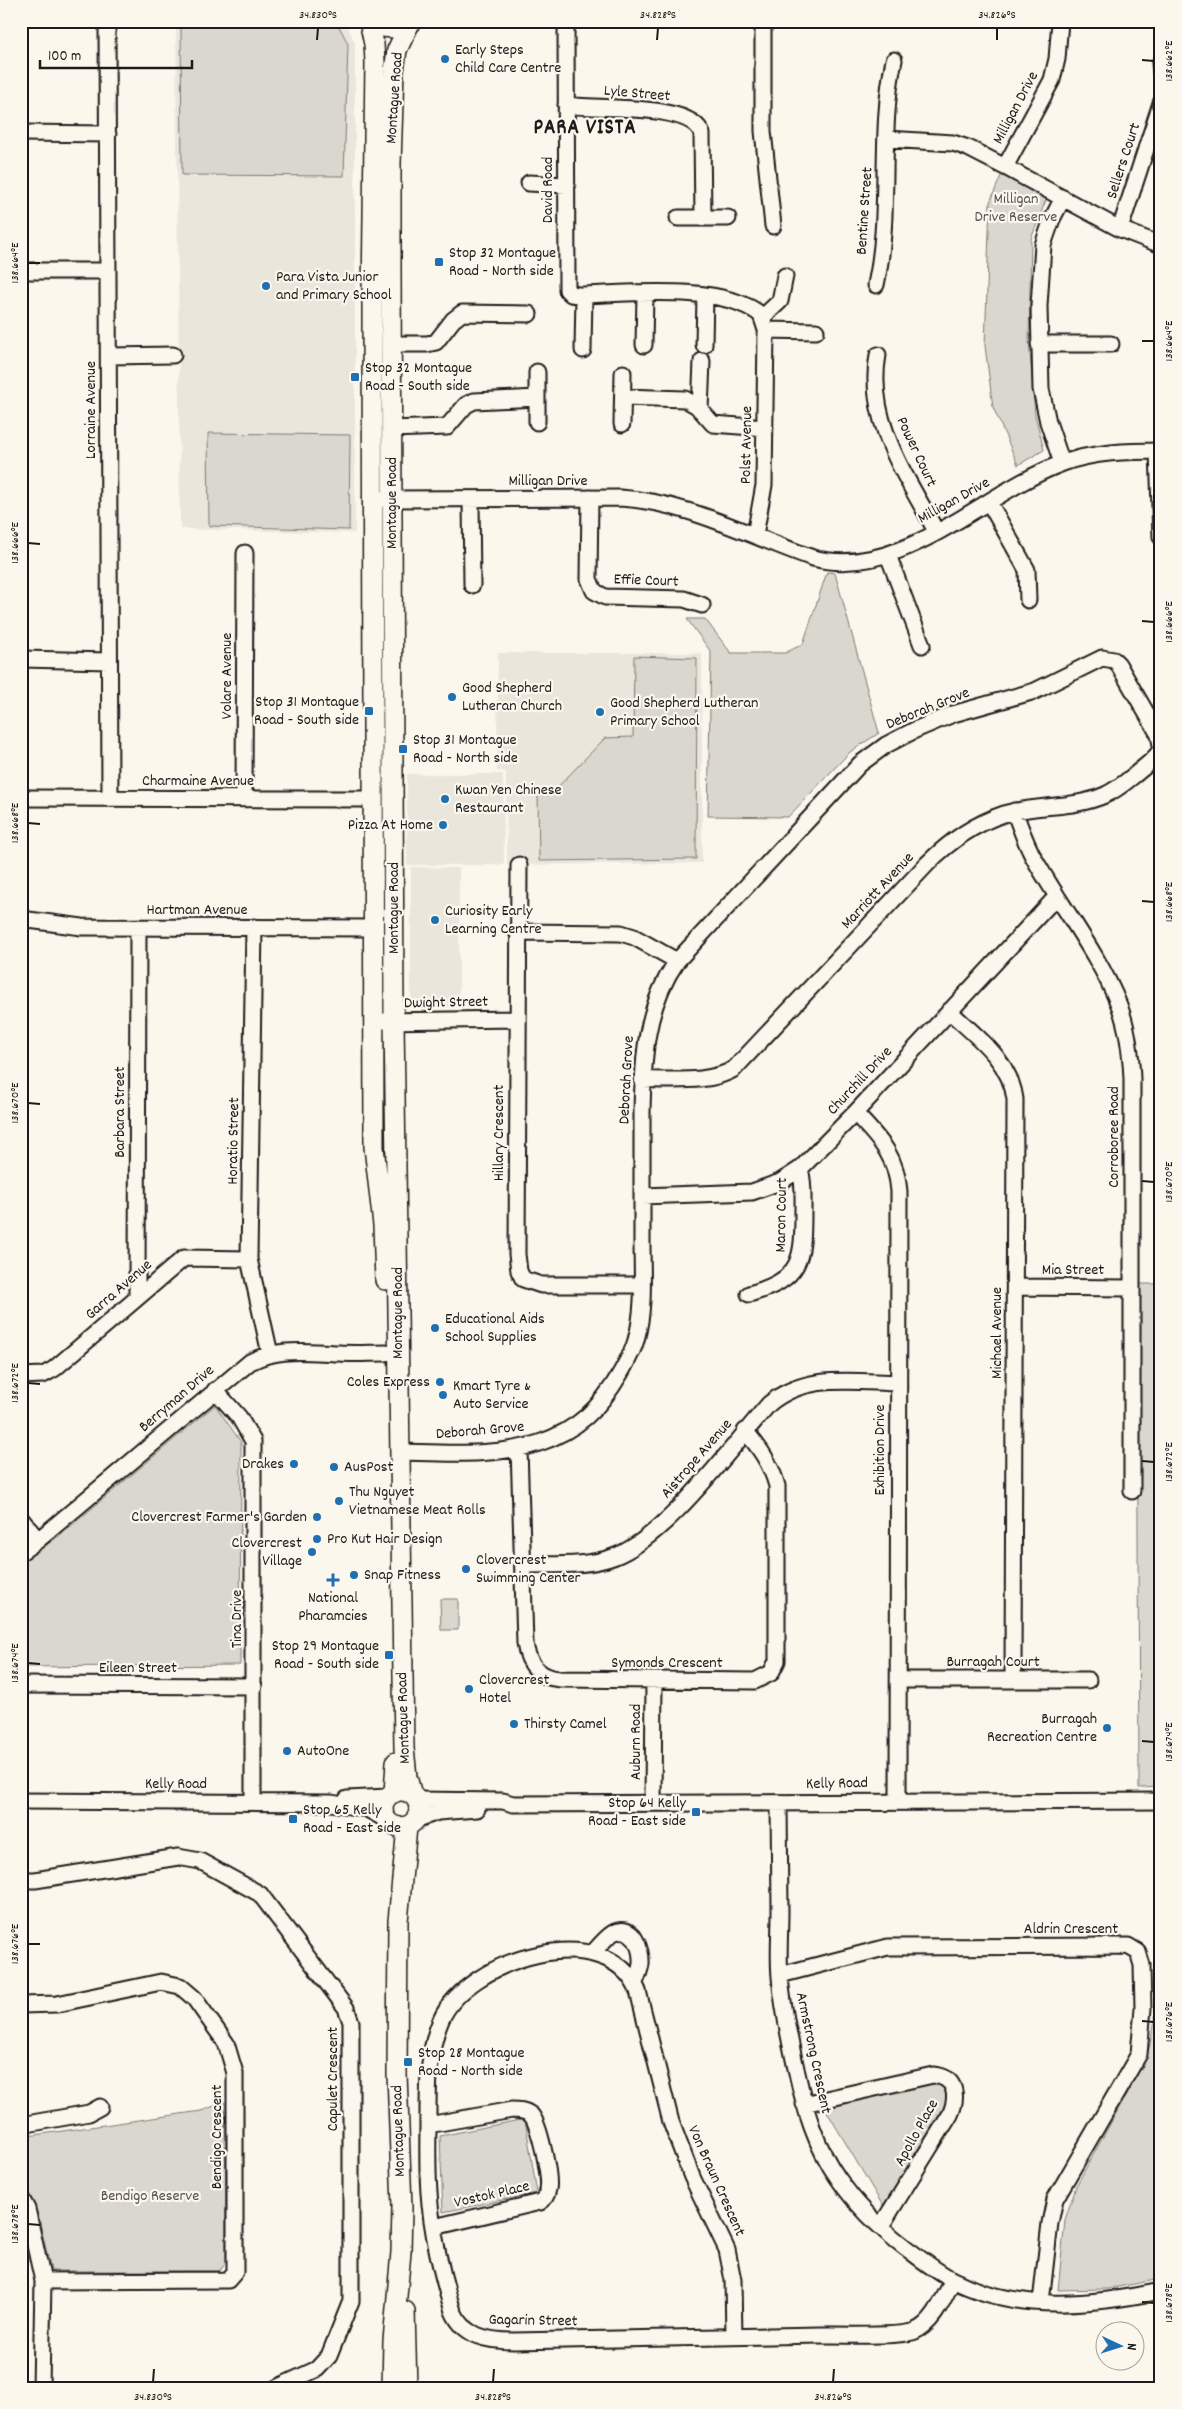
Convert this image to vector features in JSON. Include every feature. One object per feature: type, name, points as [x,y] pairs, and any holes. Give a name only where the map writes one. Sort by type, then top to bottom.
[{"type":"main road","points":[[369,21],[380,26],[392,28],[411,22]]},
{"type":"main road","name":"Montague Road","points":[[369,21],[374,44],[375,62],[372,237],[374,1147],[392,1353]]},
{"type":"main road","name":"Montague Road","points":[[402,1796],[406,1778],[392,1353],[394,1021],[391,344],[393,88],[397,50],[411,22]]},
{"type":"main road","points":[[374,799],[393,798]]},
{"type":"main road","points":[[402,1796],[418,1812],[400,1822],[383,1805],[402,1796]]},
{"type":"main road","name":"Montague Road","points":[[400,1822],[397,2074],[401,2252],[407,2340],[407,2388]]},
{"type":"main road","name":"Montague Road","points":[[392,2388],[393,2341],[401,2252]]},
{"type":"street","name":"Lorraine Avenue","points":[[107,21],[110,798]]},
{"type":"street","name":"David Road","points":[[566,21],[566,284],[568,293],[584,295]]},
{"type":"street","points":[[763,21],[763,131],[772,226]]},
{"type":"street","name":"Milligan Drive","points":[[1060,21],[1057,59],[1052,80],[1005,167],[1120,229],[1161,245]]},
{"type":"street","name":"Bentine Street","points":[[876,284],[882,242],[888,95],[894,60]]},
{"type":"street","name":"Sellers Court","points":[[1120,229],[1161,103]]},
{"type":"street","name":"Lyle Street","points":[[566,105],[656,110],[694,121],[702,134],[704,218]]},
{"type":"street","points":[[21,133],[108,134]]},
{"type":"street","points":[[887,139],[953,143],[968,148],[1005,167]]},
{"type":"street","points":[[528,183],[566,185]]},
{"type":"street","points":[[1062,463],[1043,402],[1040,382],[1039,344],[1040,258],[1048,228],[1064,198]]},
{"type":"street","points":[[678,218],[728,218]]},
{"type":"street","points":[[21,271],[108,271]]},
{"type":"street","points":[[764,323],[780,301],[785,276]]},
{"type":"street","points":[[644,346],[645,294]]},
{"type":"street","points":[[584,350],[584,295],[705,295],[740,303],[764,323],[816,331]]},
{"type":"street","points":[[700,410],[705,295]]},
{"type":"street","points":[[391,344],[427,344],[436,342],[453,320],[462,313],[529,314]]},
{"type":"street","name":"Polst Avenue","points":[[755,535],[764,493],[766,354],[764,323]]},
{"type":"street","points":[[1039,344],[1111,344]]},
{"type":"street","points":[[109,356],[173,355]]},
{"type":"street","name":"Power Court","points":[[878,355],[875,386],[882,424],[895,457],[936,531]]},
{"type":"street","points":[[536,372],[537,422]]},
{"type":"street","points":[[622,424],[624,373]]},
{"type":"street","points":[[623,397],[681,398],[690,401],[716,425],[765,428]]},
{"type":"street","points":[[391,429],[450,426],[466,406],[474,401],[537,398]]},
{"type":"street","points":[[1159,452],[1161,537]]},
{"type":"street","name":"Milligan Drive","points":[[373,499],[634,499],[665,504],[755,535],[807,556],[829,562],[864,562],[888,555],[1062,463],[1112,453],[1159,452]]},
{"type":"street","name":"Effie Court","points":[[590,498],[590,584],[594,592],[605,597],[684,599],[702,604]]},
{"type":"street","points":[[471,499],[472,585]]},
{"type":"street","points":[[989,502],[1025,567],[1028,600]]},
{"type":"street","name":"Volare Avenue","points":[[244,798],[245,553]]},
{"type":"street","points":[[888,555],[922,645]]},
{"type":"street","name":"Deborah Grove","points":[[394,1452],[463,1452],[519,1448],[539,1443],[567,1431],[602,1403],[623,1368],[636,1339],[642,1285],[642,1080],[646,1037],[652,1011],[662,985],[677,961],[871,755],[899,738],[938,720],[1035,691],[1098,659],[1108,658],[1114,660],[1123,671],[1159,735],[1161,745]]},
{"type":"street","points":[[21,659],[109,660]]},
{"type":"street","name":"Marriott Avenue","points":[[642,1080],[712,1078],[734,1069],[937,854],[970,829],[1014,811],[1080,803],[1104,796],[1155,758],[1161,749]]},
{"type":"street","name":"Charmaine Avenue","points":[[21,798],[374,799]]},
{"type":"street","name":"Corroboree Road","points":[[1014,811],[1034,859],[1099,964],[1119,1006],[1126,1033],[1132,1079],[1132,1491]]},
{"type":"street","name":"Hillary Crescent","points":[[518,865],[517,1254],[521,1276],[528,1282],[541,1285],[642,1285]]},
{"type":"street","name":"Churchill Drive","points":[[642,1196],[752,1192],[774,1185],[800,1169],[855,1113],[1057,896]]},
{"type":"street","name":"Hartman Avenue","points":[[21,918],[69,926],[138,928],[374,928]]},
{"type":"street","name":"Horatio Street","points":[[254,927],[249,1259],[270,1354]]},
{"type":"street","name":"Barbara Street","points":[[138,928],[138,1296]]},
{"type":"street","points":[[517,932],[621,933],[640,940],[677,961]]},
{"type":"street","name":"Michael Avenue","points":[[949,1011],[996,1056],[1007,1073],[1014,1090],[1013,1680]]},
{"type":"street","name":"Dwight Street","points":[[375,1021],[517,1020]]},
{"type":"street","name":"Exhibition Drive","points":[[855,1113],[888,1151],[893,1160],[898,1181],[898,1801]]},
{"type":"street","name":"Maron Court","points":[[750,1294],[776,1284],[788,1276],[798,1263],[802,1248],[802,1182],[800,1169]]},
{"type":"street","name":"Garra Avenue","points":[[21,1376],[43,1375],[54,1369],[184,1258],[249,1259]]},
{"type":"street","name":"Mia Street","points":[[1015,1287],[1131,1288]]},
{"type":"street","name":"Berryman Drive","points":[[21,1552],[38,1540],[244,1366],[270,1354],[290,1351],[341,1354],[392,1353]]},
{"type":"street","name":"Aistrope Avenue","points":[[523,1565],[593,1562],[623,1553],[680,1507],[745,1431],[777,1397],[803,1384],[832,1382],[898,1383]]},
{"type":"street","name":"Tina Drive","points":[[215,1390],[239,1417],[253,1441],[253,1801]]},
{"type":"street","name":"Symonds Crescent","points":[[519,1448],[526,1653],[538,1672],[550,1679],[755,1681],[766,1677],[775,1667],[777,1661],[777,1486],[774,1474],[764,1455],[745,1431]]},
{"type":"street","points":[[21,1519],[38,1540]]},
{"type":"street","name":"Burragah Court","points":[[898,1680],[1088,1680]]},
{"type":"street","name":"Auburn Road","points":[[653,1803],[654,1681]]},
{"type":"street","name":"Eileen Street","points":[[21,1685],[254,1686]]},
{"type":"street","name":"Kelly Road","points":[[331,1803],[340,1800],[402,1796],[503,1801],[513,1804],[1161,1801]]},
{"type":"street","name":"Kelly Road","points":[[21,1801],[331,1803],[367,1809],[400,1822],[438,1812],[501,1808],[513,1804]]},
{"type":"street","name":"Armstrong Crescent","points":[[780,1803],[780,1975],[791,2047],[804,2104],[812,2129],[837,2177],[853,2198],[881,2226],[921,2260],[953,2280],[997,2294],[1041,2302],[1088,2303],[1161,2292]]},
{"type":"street","name":"Capulet Crescent","points":[[21,1880],[35,1880],[178,1857],[200,1861],[260,1894],[346,2008],[351,2022],[351,2301],[329,2356],[317,2369],[276,2388]]},
{"type":"street","points":[[593,1953],[614,1932],[626,1931],[630,1933],[639,1943],[641,1952],[641,1964],[634,1983]]},
{"type":"street","name":"Aldrin Crescent","points":[[780,1975],[888,1947],[1128,1946],[1138,1952],[1142,1965],[1143,1999],[1142,2028],[1138,2054],[1055,2200],[1050,2223],[1041,2302]]},
{"type":"street","name":"Von Braun Crescent","points":[[509,1964],[534,1956],[563,1951],[593,1953],[614,1961],[626,1971],[634,1983],[671,2122],[692,2177],[727,2250],[733,2280],[734,2337]]},
{"type":"street","name":"Gagarin Street","points":[[509,1964],[484,1974],[470,1984],[450,2004],[440,2020],[431,2052],[428,2190],[434,2227],[453,2311],[462,2325],[480,2337],[514,2341],[911,2332],[922,2326],[935,2312],[953,2280]]},
{"type":"street","name":"Bendigo Crescent","points":[[21,2005],[57,2004],[161,1982],[180,1986],[194,1998],[226,2043],[235,2073],[235,2272],[228,2280],[43,2281]]},
{"type":"street","name":"Apollo Place","points":[[804,2104],[933,2075],[940,2076],[951,2083],[955,2091],[955,2098],[950,2115],[881,2226]]},
{"type":"street","points":[[21,2125],[89,2113],[100,2106]]},
{"type":"street","name":"Vostok Place","points":[[428,2125],[512,2110],[526,2112],[531,2115],[538,2126],[549,2182],[547,2195],[540,2202],[434,2227]]},
{"type":"street","points":[[21,2198],[27,2209],[43,2281],[41,2388]]},
{"type":"shaded area","name":"Para Vista Junior and Primary School","points":[[176,21],[345,21],[355,43],[355,533],[180,529]]},
{"type":"shaded area","name":"Good Shepherd Lutheran Primary School","points":[[498,653],[702,653],[702,863],[507,865],[506,772],[497,771]]},
{"type":"shaded area","points":[[407,774],[503,774],[504,865],[407,865]]},
{"type":"shaded area","name":"Curiosity Early Learning Centre","points":[[411,867],[459,868],[459,1007],[416,1007],[411,1001]]},
{"type":"green space","points":[[181,21],[330,21],[340,28],[348,44],[344,176],[182,175]]},
{"type":"green space","name":"Milligan Drive Reserve","points":[[1003,171],[1047,197],[1031,239],[1029,340],[1035,415],[1044,450],[1018,465],[993,407],[985,346],[990,202]]},
{"type":"green space","points":[[208,433],[350,435],[349,530],[209,526]]},
{"type":"green space","points":[[827,572],[835,573],[879,733],[850,752],[788,817],[708,816],[711,652],[687,619],[705,619],[731,653],[785,653],[803,644]]},
{"type":"green space","points":[[634,656],[697,658],[696,859],[539,861],[538,796],[550,795],[605,738],[633,737]]},
{"type":"green space","points":[[1137,1284],[1161,1284],[1161,1787],[1139,1788]]},
{"type":"green space","points":[[215,1405],[241,1442],[240,1665],[21,1667],[21,1563],[59,1536]]},
{"type":"green space","points":[[440,1599],[458,1599],[458,1630],[441,1630]]},
{"type":"green space","points":[[1156,1976],[1161,1976],[1161,2279],[1107,2289],[1058,2290],[1065,2220],[1076,2186],[1147,2057],[1155,2020]]},
{"type":"green space","points":[[931,2080],[944,2086],[947,2102],[883,2206],[823,2105]]},
{"type":"green space","name":"Bendigo Reserve","points":[[225,2102],[226,2263],[219,2271],[51,2271],[38,2214],[21,2181],[21,2137],[201,2111]]},
{"type":"green space","points":[[525,2119],[537,2193],[443,2212],[440,2136]]},
{"type":"place","name":"Early Steps Child Care Centre","points":[[445,59]]},
{"type":"place","name":"Stop 32 Montague Road - North side","points":[[439,262]]},
{"type":"place","name":"Para Vista Junior and Primary School","points":[[266,286]]},
{"type":"place","name":"Stop 32 Montague Road - South side","points":[[355,377]]},
{"type":"place","name":"Good Shepherd Lutheran Church","points":[[452,697]]},
{"type":"place","name":"Stop 31 Montague Road - South side","points":[[369,711]]},
{"type":"place","name":"Good Shepherd Lutheran Primary School","points":[[600,712]]},
{"type":"place","name":"Stop 31 Montague Road - North side","points":[[403,749]]},
{"type":"place","name":"Kwan Yen Chinese Restaurant","points":[[445,799]]},
{"type":"place","name":"Pizza At Home","points":[[443,825]]},
{"type":"place","name":"Curiosity Early Learning Centre","points":[[435,920]]},
{"type":"place","name":"Educational Aids School Supplies","points":[[435,1328]]},
{"type":"place","name":"Coles Express","points":[[440,1382]]},
{"type":"place","name":"Kmart Tyre & Auto Service","points":[[443,1395]]},
{"type":"place","name":"Drakes","points":[[294,1464]]},
{"type":"place","name":"AusPost","points":[[334,1467]]},
{"type":"place","name":"Thu Nguyet Vietnamese Meat Rolls","points":[[339,1501]]},
{"type":"place","name":"Clovercrest Farmer's Garden","points":[[317,1517]]},
{"type":"place","name":"Pro Kut Hair Design","points":[[317,1539]]},
{"type":"place","name":"Clovercrest Village","points":[[312,1552]]},
{"type":"place","name":"Clovercrest Swimming Center","points":[[466,1569]]},
{"type":"place","name":"Snap Fitness","points":[[354,1575]]},
{"type":"place","name":"National Pharamcies","points":[[333,1580]]},
{"type":"place","name":"Stop 29 Montague Road - South side","points":[[389,1655]]},
{"type":"place","name":"Clovercrest Hotel","points":[[469,1689]]},
{"type":"place","name":"Thirsty Camel","points":[[514,1724]]},
{"type":"place","name":"Burragah Recreation Centre","points":[[1107,1728]]},
{"type":"place","name":"AutoOne","points":[[287,1751]]},
{"type":"place","name":"Stop 64 Kelly Road - East side","points":[[696,1812]]},
{"type":"place","name":"Stop 65 Kelly Road - East side","points":[[293,1819]]},
{"type":"place","name":"Stop 28 Montague Road - North side","points":[[408,2062]]},
{"type":"district","name":"PARA VISTA","points":[[585,129]]}]
